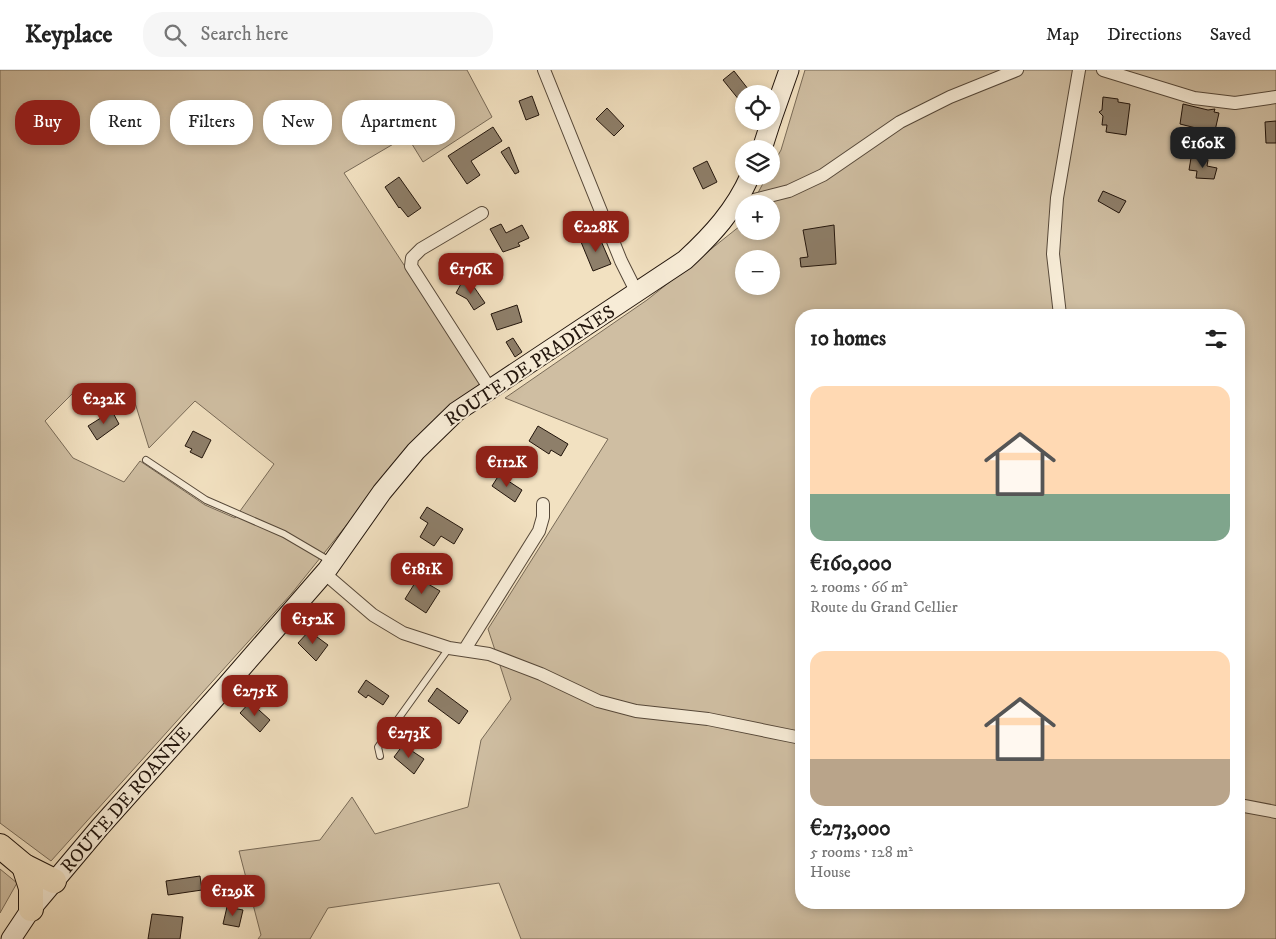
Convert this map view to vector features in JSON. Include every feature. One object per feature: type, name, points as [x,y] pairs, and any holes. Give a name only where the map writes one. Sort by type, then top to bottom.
[{"type":"highway","points":[[0,846],[24,866],[54,881]]},
{"type":"highway","points":[[24,866],[30,888],[31,909]]},
{"type":"street","points":[[544,70],[622,261],[637,293]]},
{"type":"street","points":[[780,96],[789,70]]},
{"type":"street","points":[[734,205],[789,191],[823,175],[900,122],[950,97],[1018,70]]},
{"type":"street","points":[[1059,309],[1053,254],[1057,198],[1079,70]]},
{"type":"street","points":[[1104,70],[1194,98],[1235,103],[1276,97]]},
{"type":"street","name":"ROUTE DE PRADINES","points":[[328,568],[382,492],[416,451],[456,412],[685,260],[710,237],[740,198],[746,185]]},
{"type":"street","points":[[482,213],[421,250],[412,258],[411,266],[490,389]]},
{"type":"street","points":[[465,649],[539,531],[543,517],[542,504]]},
{"type":"street","points":[[328,568],[372,615],[403,634],[449,648],[489,654],[541,674],[598,701],[627,709],[708,719],[795,737]]},
{"type":"street","name":"ROUTE DE ROANNE","points":[[11,939],[31,909],[54,881],[328,568]]},
{"type":"street","points":[[1245,806],[1276,812]]},
{"type":"lane","points":[[146,460],[206,500],[284,534],[328,568]]},
{"type":"lane","points":[[380,756],[378,748],[449,648]]},
{"type":"shaded area","points":[[0,70],[467,70],[492,117],[455,141],[455,100],[342,100],[342,145],[392,145],[344,173],[481,383],[410,446],[292,593],[51,861],[0,823]],"holes":[[[79,387],[131,390],[149,448],[195,401],[274,464],[235,518],[205,505],[140,461],[124,482],[73,458],[45,421]]]},
{"type":"shaded area","points":[[805,70],[1276,70],[1276,939],[521,939],[499,883],[328,908],[310,939],[258,939],[261,935],[239,851],[320,840],[352,797],[375,834],[468,807],[481,740],[511,699],[488,629],[608,439],[505,398],[647,300],[735,230],[735,240],[780,240],[780,195],[757,195],[762,185],[780,185],[780,152]]},
{"type":"shaded area","points":[[413,145],[449,145],[423,162]]},
{"type":"shaded area","points":[[0,869],[17,883],[0,913]]},
{"type":"building","points":[[734,71],[745,85],[735,85],[735,95],[723,80]]},
{"type":"building","points":[[532,96],[539,115],[526,120],[519,101]]},
{"type":"building","points":[[1103,97],[1118,99],[1118,102],[1130,104],[1126,135],[1106,132],[1107,125],[1102,125],[1103,116],[1099,112],[1102,110]]},
{"type":"building","points":[[1183,104],[1208,110],[1215,109],[1214,112],[1219,113],[1214,135],[1203,133],[1204,130],[1180,124]]},
{"type":"building","points":[[607,108],[624,126],[614,136],[596,119]]},
{"type":"building","points":[[1276,121],[1276,143],[1266,143],[1265,122]]},
{"type":"building","points":[[493,127],[502,141],[471,161],[480,175],[467,184],[448,156]]},
{"type":"building","points":[[509,147],[519,172],[515,174],[501,152]]},
{"type":"building","points":[[1191,158],[1208,160],[1207,166],[1217,168],[1214,179],[1196,178],[1197,171],[1189,170]]},
{"type":"building","points":[[707,161],[717,182],[703,189],[693,168]]},
{"type":"building","points":[[399,177],[421,208],[408,217],[399,208],[385,187]]},
{"type":"building","points":[[1103,191],[1126,201],[1119,213],[1098,201]]},
{"type":"building","points":[[501,224],[506,233],[522,225],[529,238],[518,243],[520,246],[503,252],[490,229]]},
{"type":"building","points":[[834,225],[836,264],[801,267],[800,258],[808,257],[803,230]]},
{"type":"building","points":[[598,234],[611,264],[593,271],[581,242]]},
{"type":"building","points":[[462,282],[474,287],[485,303],[474,310],[467,299],[456,293]]},
{"type":"building","points":[[517,305],[522,322],[497,330],[491,314]]},
{"type":"building","points":[[513,338],[522,352],[515,357],[506,342]]},
{"type":"building","points":[[112,411],[119,424],[97,440],[88,426]]},
{"type":"building","points":[[538,426],[568,444],[561,456],[551,450],[549,454],[529,441]]},
{"type":"building","points":[[193,431],[211,440],[202,458],[190,452],[192,449],[185,446]]},
{"type":"building","points":[[499,475],[522,490],[515,502],[492,486]]},
{"type":"building","points":[[427,507],[463,529],[454,544],[441,536],[434,546],[420,537],[428,523],[420,518]]},
{"type":"building","points":[[418,578],[440,591],[426,613],[405,599]]},
{"type":"building","points":[[309,631],[328,645],[316,661],[298,643]]},
{"type":"building","points":[[366,680],[389,696],[383,705],[368,695],[366,698],[358,692]]},
{"type":"building","points":[[437,688],[468,711],[459,724],[428,701]]},
{"type":"building","points":[[250,702],[270,720],[260,732],[240,713]]},
{"type":"building","points":[[403,745],[424,759],[414,774],[394,757]]},
{"type":"building","points":[[200,876],[202,890],[168,895],[166,881]]},
{"type":"building","points":[[227,907],[243,910],[239,927],[223,924]]},
{"type":"building","points":[[152,914],[183,917],[180,939],[148,939]]}]
